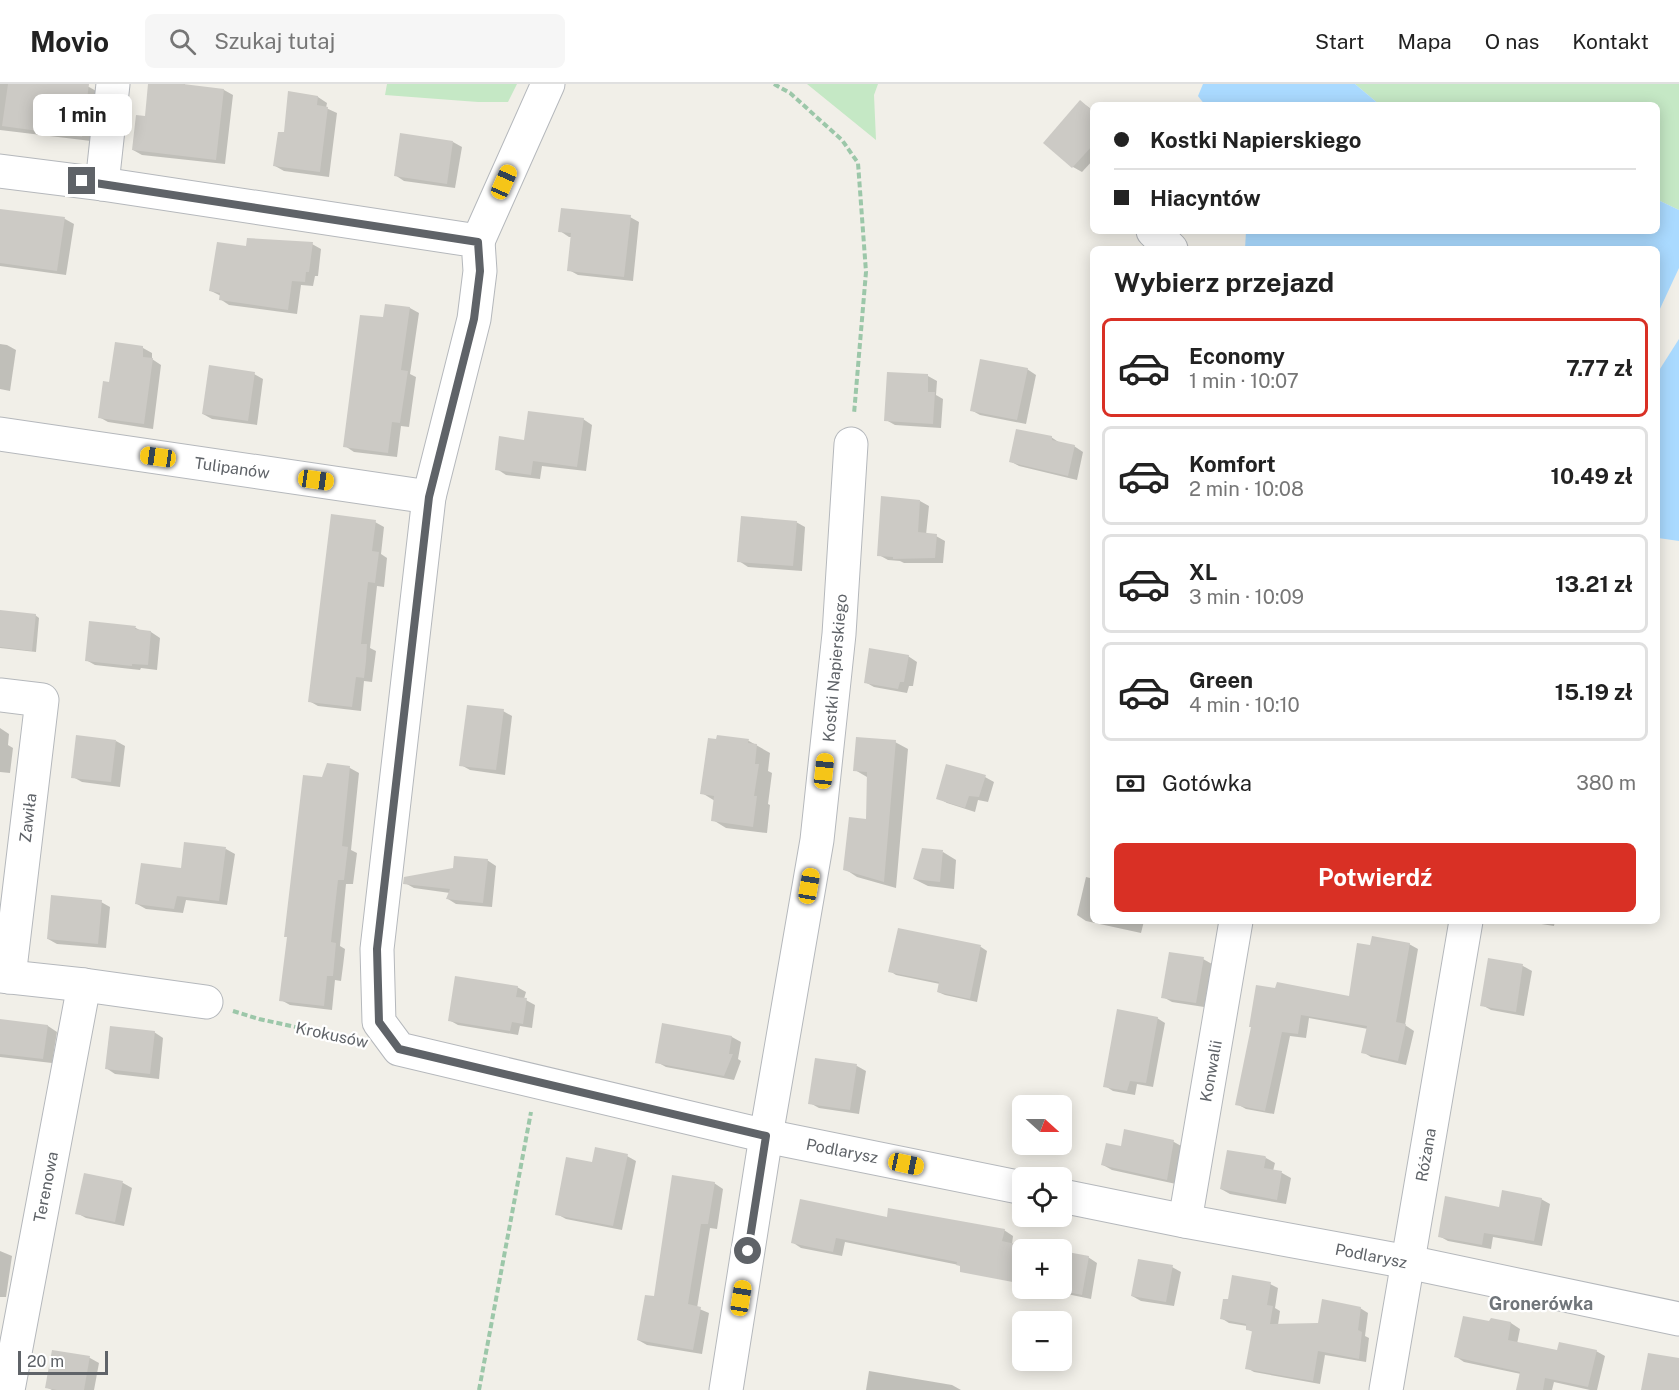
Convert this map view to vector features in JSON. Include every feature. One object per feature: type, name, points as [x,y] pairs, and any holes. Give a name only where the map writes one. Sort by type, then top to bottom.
[{"type":"street","points":[[102,184],[113,84]]},
{"type":"street","points":[[467,240],[548,84]]},
{"type":"street","points":[[0,171],[102,184],[467,240]]},
{"type":"street","points":[[1157,234],[1168,246]]},
{"type":"street","points":[[467,240],[480,271],[474,319],[429,497],[377,949],[379,1022],[399,1049],[766,1136]]},
{"type":"street","name":"Tulipanów","points":[[0,434],[429,497]]},
{"type":"street","name":"Kostki Napierskiego","points":[[726,1390],[766,1136],[817,840],[839,634],[851,444]]},
{"type":"street","name":"Zawiła","points":[[0,694],[42,700],[5,977]]},
{"type":"street","name":"Konwalii","points":[[1185,1221],[1235,924]]},
{"type":"street","name":"Różana","points":[[1386,1390],[1465,924]]},
{"type":"street","points":[[5,977],[84,985],[206,1002]]},
{"type":"street","name":"Terenowa","points":[[8,1390],[84,985]]},
{"type":"street","name":"Podlarysz","points":[[766,1136],[1012,1186]]},
{"type":"street","name":"Podlarysz","points":[[1072,1198],[1408,1262],[1679,1319]]},
{"type":"path","points":[[774,84],[790,93],[842,140],[858,163],[866,272],[851,444]]},
{"type":"path","name":"Krokusów","points":[[206,1002],[259,1019],[352,1039]]},
{"type":"path","points":[[479,1390],[537,1081]]},
{"type":"green space","points":[[387,84],[517,84],[508,102],[478,102],[385,95]]},
{"type":"green space","points":[[807,84],[878,84],[874,95],[876,140]]},
{"type":"green space","points":[[1355,84],[1679,84],[1679,210],[1660,201],[1660,102],[1376,102]]},
{"type":"water","points":[[1203,84],[1355,84],[1376,102],[1203,102],[1198,96]]},
{"type":"water","points":[[1660,201],[1679,210],[1679,268],[1660,309],[1660,246],[1245,246],[1246,234],[1660,234]]},
{"type":"water","points":[[1679,339],[1679,541],[1660,538],[1660,369]]},
{"type":"building","points":[[8,84],[89,84],[82,137],[2,126]]},
{"type":"building","points":[[148,84],[183,84],[224,89],[216,160],[132,150],[136,115],[145,116]]},
{"type":"building","points":[[288,91],[318,96],[317,105],[328,107],[320,172],[273,166],[278,132],[284,132]]},
{"type":"building","points":[[1080,100],[1090,109],[1090,148],[1072,168],[1043,143]]},
{"type":"building","points":[[400,133],[453,141],[447,184],[394,176]]},
{"type":"building","points":[[561,208],[631,215],[624,277],[567,271],[571,233],[558,232]]},
{"type":"building","points":[[0,209],[65,217],[57,271],[0,263]]},
{"type":"building","points":[[247,238],[313,242],[309,272],[306,272],[305,282],[292,281],[288,310],[219,300],[220,293],[209,291],[217,242],[246,246]]},
{"type":"building","points":[[385,304],[410,307],[401,370],[408,371],[400,423],[392,422],[388,453],[343,447],[360,315],[383,317]]},
{"type":"building","points":[[115,342],[143,346],[143,357],[153,358],[144,424],[98,418],[103,381],[109,382]]},
{"type":"building","points":[[980,359],[1028,368],[1017,420],[970,411]]},
{"type":"building","points":[[209,365],[255,372],[248,421],[202,414]]},
{"type":"building","points":[[887,372],[928,374],[928,392],[935,392],[933,424],[884,421]]},
{"type":"building","points":[[528,411],[584,418],[577,467],[533,461],[531,475],[495,470],[499,436],[524,440]]},
{"type":"building","points":[[1016,429],[1052,436],[1052,440],[1075,445],[1068,476],[1009,462]]},
{"type":"building","points":[[881,496],[920,500],[918,532],[937,534],[935,558],[893,559],[893,557],[877,556]]},
{"type":"building","points":[[331,514],[376,520],[372,551],[379,552],[375,583],[368,582],[361,644],[367,644],[364,678],[356,677],[352,707],[308,702]]},
{"type":"building","points":[[741,516],[797,521],[793,566],[737,562]]},
{"type":"building","points":[[0,610],[36,614],[32,651],[0,647]]},
{"type":"building","points":[[89,621],[136,626],[135,629],[151,631],[148,665],[132,664],[132,666],[85,661]]},
{"type":"building","points":[[869,648],[909,655],[904,682],[900,682],[898,689],[864,683]]},
{"type":"building","points":[[467,705],[504,709],[496,770],[459,766]]},
{"type":"building","points":[[76,735],[116,740],[111,782],[71,778]]},
{"type":"building","points":[[717,735],[749,739],[748,743],[757,744],[755,764],[759,764],[754,796],[757,796],[753,827],[711,821],[714,796],[700,794],[708,738],[716,739]]},
{"type":"building","points":[[856,737],[896,740],[884,882],[843,870],[849,817],[866,819],[867,772],[853,771]]},
{"type":"building","points":[[327,763],[350,766],[342,846],[348,847],[344,880],[338,880],[331,942],[336,943],[333,976],[327,976],[324,1006],[279,1001],[303,775],[322,777]]},
{"type":"building","points":[[946,764],[986,775],[979,797],[969,796],[965,808],[936,799]]},
{"type":"building","points":[[184,842],[226,847],[219,901],[177,896],[174,909],[135,904],[141,863],[181,868]]},
{"type":"building","points":[[922,848],[943,850],[940,882],[913,879]]},
{"type":"building","points":[[454,856],[488,859],[483,903],[446,899],[450,889],[403,884],[404,877],[453,868]]},
{"type":"building","points":[[51,895],[102,900],[98,944],[47,939]]},
{"type":"building","points":[[898,928],[981,945],[970,999],[937,992],[939,982],[888,972]]},
{"type":"building","points":[[1372,936],[1410,943],[1396,1022],[1406,1024],[1398,1061],[1361,1053],[1367,1026],[1301,1015],[1298,1034],[1282,1032],[1265,1111],[1235,1105],[1251,1027],[1249,1027],[1256,985],[1275,988],[1277,982],[1349,996],[1357,943],[1370,945]]},
{"type":"building","points":[[1169,952],[1204,957],[1196,1003],[1161,998]]},
{"type":"building","points":[[1488,958],[1523,964],[1516,1012],[1480,1006]]},
{"type":"building","points":[[455,976],[518,986],[516,997],[527,998],[523,1024],[512,1022],[510,1031],[448,1021]]},
{"type":"building","points":[[1117,1009],[1158,1017],[1146,1083],[1130,1081],[1127,1091],[1103,1087]]},
{"type":"building","points":[[0,1019],[48,1025],[43,1059],[0,1054]]},
{"type":"building","points":[[662,1023],[732,1036],[729,1054],[733,1054],[724,1076],[655,1063]]},
{"type":"building","points":[[110,1026],[155,1031],[150,1074],[105,1069]]},
{"type":"building","points":[[815,1058],[857,1064],[850,1110],[808,1104]]},
{"type":"building","points":[[1124,1129],[1174,1140],[1167,1180],[1101,1165],[1106,1143],[1121,1146]]},
{"type":"building","points":[[595,1147],[628,1154],[613,1226],[555,1215],[566,1157],[592,1162]]},
{"type":"building","points":[[1227,1150],[1265,1156],[1264,1168],[1282,1171],[1277,1200],[1220,1189]]},
{"type":"building","points":[[84,1173],[123,1181],[115,1222],[75,1214]]},
{"type":"building","points":[[672,1175],[715,1182],[708,1224],[701,1224],[688,1304],[701,1307],[693,1350],[637,1340],[645,1295],[654,1296]]},
{"type":"building","points":[[1502,1190],[1542,1198],[1534,1241],[1484,1233],[1482,1245],[1438,1237],[1445,1196],[1499,1207]]},
{"type":"building","points":[[800,1199],[887,1217],[888,1208],[1005,1229],[1002,1241],[1012,1243],[1012,1282],[960,1272],[960,1266],[956,1265],[957,1262],[836,1238],[833,1252],[791,1243]]},
{"type":"building","points":[[1072,1253],[1089,1256],[1082,1295],[1072,1293]]},
{"type":"building","points":[[1138,1259],[1173,1265],[1166,1302],[1131,1296]]},
{"type":"building","points":[[1232,1275],[1271,1282],[1267,1305],[1273,1306],[1270,1324],[1318,1323],[1322,1299],[1361,1307],[1358,1330],[1362,1332],[1359,1359],[1318,1351],[1313,1381],[1245,1369],[1252,1331],[1246,1330],[1246,1324],[1220,1319],[1223,1299],[1228,1299]]},
{"type":"building","points":[[1463,1316],[1511,1322],[1508,1340],[1557,1350],[1559,1342],[1597,1350],[1588,1387],[1545,1378],[1543,1390],[1516,1390],[1520,1372],[1454,1357]]},
{"type":"building","points":[[52,1350],[90,1356],[84,1390],[45,1388]]},
{"type":"building","points":[[1648,1353],[1679,1358],[1679,1390],[1641,1390]]},
{"type":"district","name":"Gronerówka","points":[[1541,1303]]},
{"type":"route","points":[[82,181],[478,242],[480,271],[474,319],[429,497],[377,949],[379,1022],[399,1049],[766,1136],[748,1251]]}]
